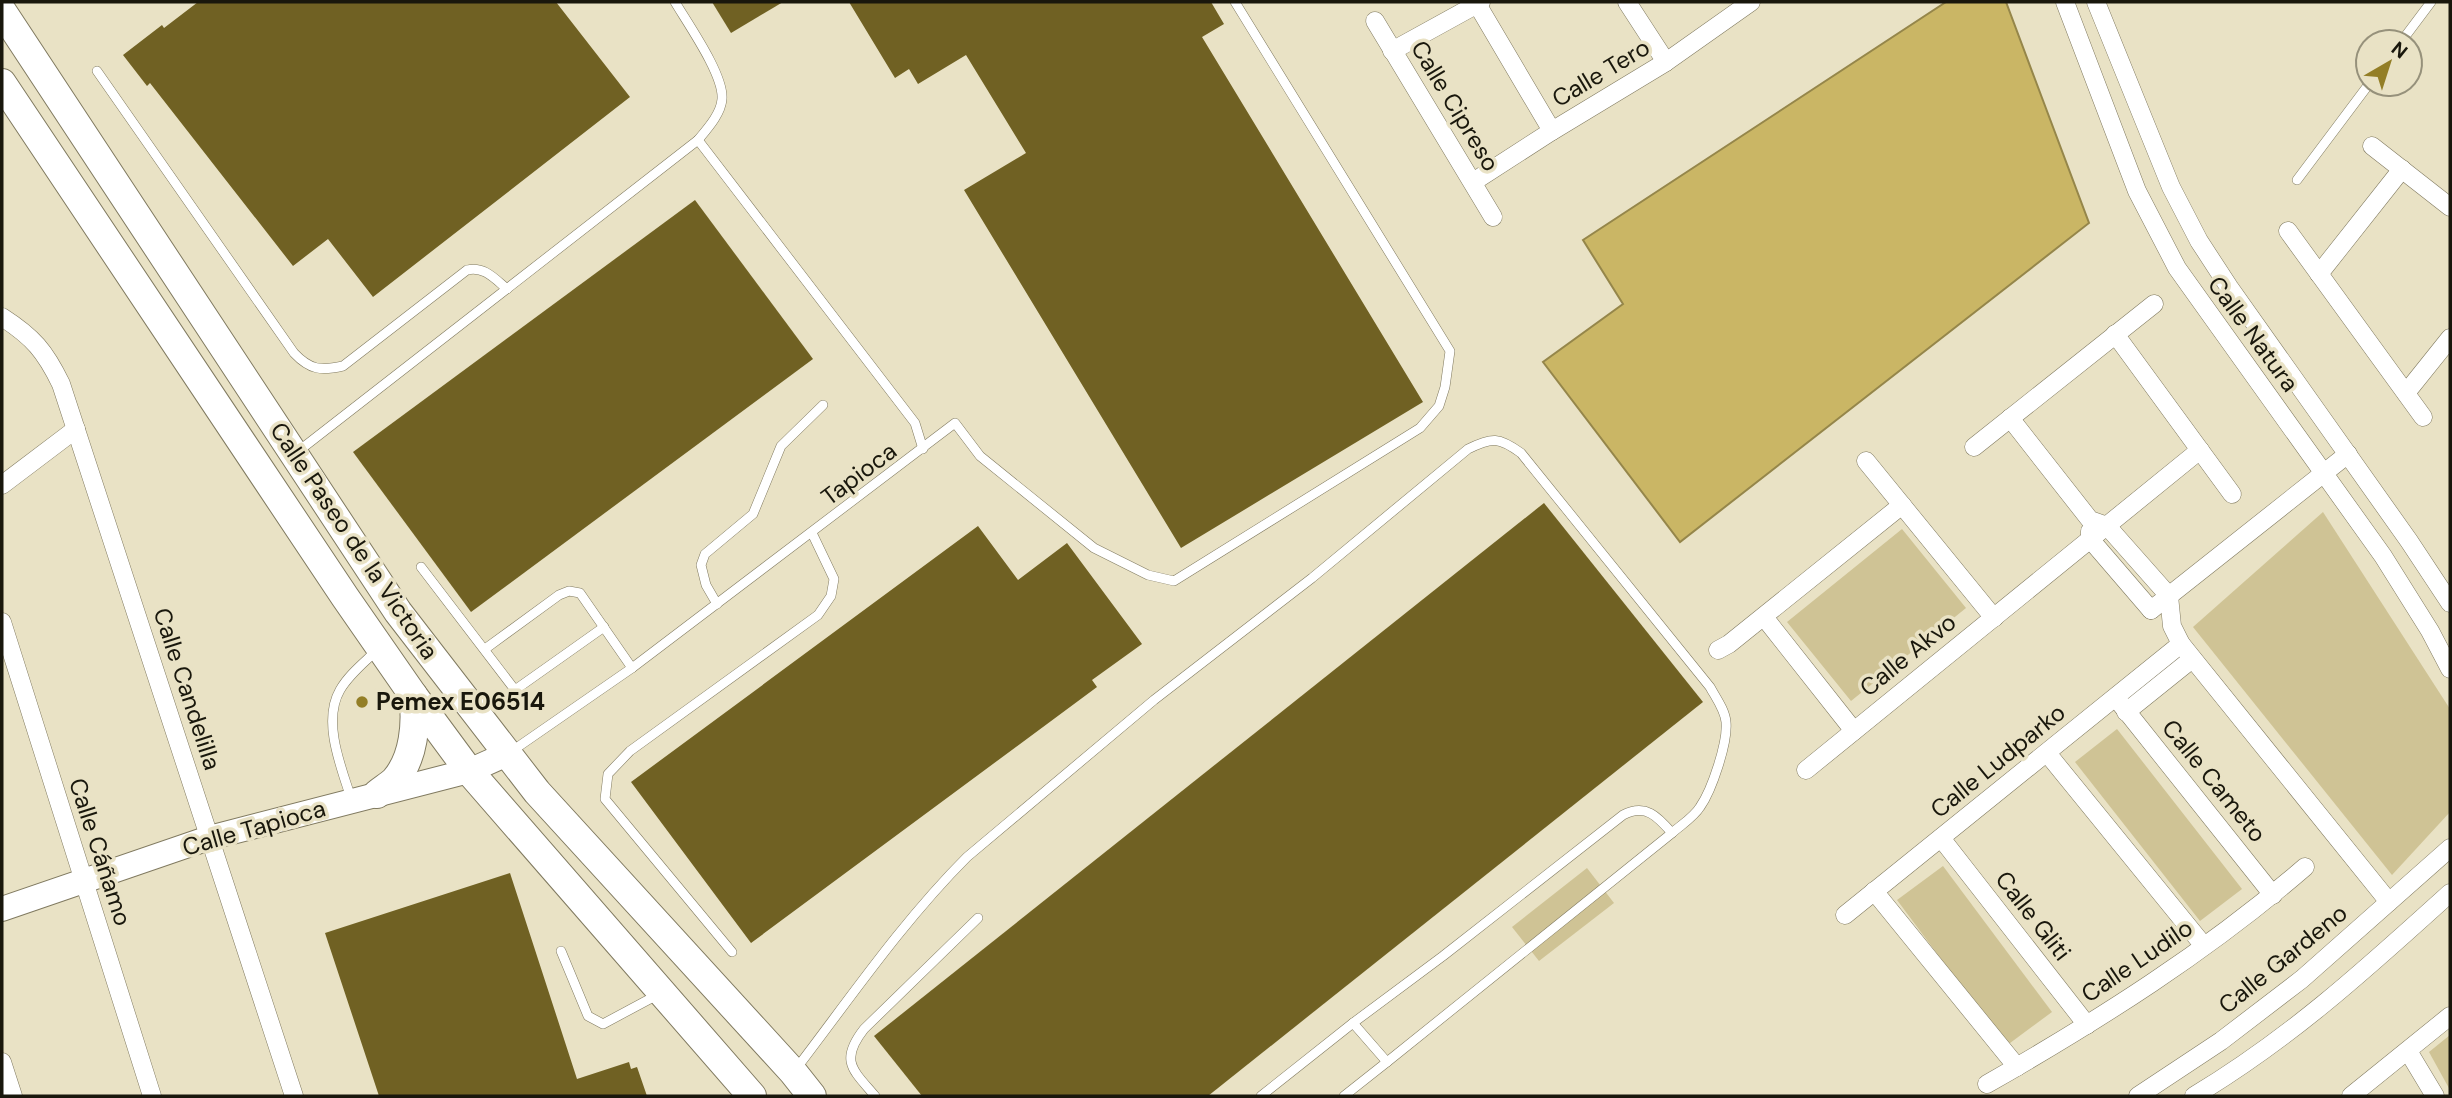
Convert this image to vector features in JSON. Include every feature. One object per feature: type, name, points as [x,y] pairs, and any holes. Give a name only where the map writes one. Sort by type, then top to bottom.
[{"type":"main road","name":"Calle Paseo de la Victoria","points":[[2,11],[398,612],[544,801],[812,1096]]},
{"type":"main road","points":[[2,36],[45,89],[61,102]]},
{"type":"main road","name":"Calle Paseo de la Victoria","points":[[9,97],[380,648],[469,771],[752,1096]]},
{"type":"main road","points":[[175,343],[207,368],[259,443],[272,454],[284,457],[295,454]]},
{"type":"main road","points":[[365,797],[395,780],[404,764],[412,742],[416,718],[413,695]]},
{"type":"street","points":[[1628,2],[1666,62]]},
{"type":"street","name":"Calle Natura","points":[[2064,2],[2137,191],[2176,268],[2408,594],[2450,669]]},
{"type":"street","name":"Calle Natura","points":[[2096,2],[2171,187],[2199,241],[2450,603]]},
{"type":"street","points":[[1392,51],[1479,3],[1552,131]]},
{"type":"street","name":"Calle Tero","points":[[1473,182],[1666,62],[1743,4]]},
{"type":"street","name":"Calle Cipreso","points":[[1375,21],[1493,217]]},
{"type":"street","points":[[2372,146],[2450,207]]},
{"type":"street","points":[[2319,274],[2402,169]]},
{"type":"street","points":[[2288,231],[2423,418]]},
{"type":"street","points":[[1974,447],[2154,304]]},
{"type":"street","name":"Calle Candelilla","points":[[2,317],[28,334],[48,356],[61,384],[294,1096]]},
{"type":"street","points":[[2115,334],[2232,494]]},
{"type":"street","points":[[2406,393],[2450,338]]},
{"type":"street","points":[[2010,418],[2170,605],[2172,626],[2181,644],[2389,902]]},
{"type":"street","points":[[2,485],[76,429]]},
{"type":"street","points":[[2200,450],[2099,523],[2090,540],[2151,610],[2170,605],[2348,454]]},
{"type":"street","name":"Calle Akvo","points":[[1866,461],[1994,618]]},
{"type":"street","points":[[1718,650],[1764,617],[1902,505]]},
{"type":"street","name":"Calle Akvo","points":[[1806,770],[2090,540]]},
{"type":"street","name":"Calle Akvo","points":[[1764,617],[1854,731]]},
{"type":"street","name":"Calle Cáñamo","points":[[2,622],[152,1096]]},
{"type":"street","name":"Calle Ludparko","points":[[2121,705],[2181,644]]},
{"type":"street","name":"Calle Ludparko","points":[[1845,915],[2047,753],[2193,659]]},
{"type":"street","name":"Calle Cameto","points":[[2121,705],[2273,895]]},
{"type":"street","points":[[2047,753],[2204,946]]},
{"type":"street","name":"Calle Tapioca","points":[[2,909],[209,838],[469,771],[507,754]]},
{"type":"street","name":"Calle Gliti","points":[[1941,838],[2087,1025]]},
{"type":"street","name":"Calle Gardeno","points":[[2138,1096],[2221,1041],[2292,987],[2450,848]]},
{"type":"street","name":"Calle Ludilo","points":[[1987,1084],[2087,1025],[2204,946],[2273,895],[2305,867]]},
{"type":"street","points":[[1874,891],[2017,1067]]},
{"type":"street","points":[[2194,1096],[2234,1072],[2325,1005],[2450,893]]},
{"type":"street","points":[[2351,1096],[2450,1016]]},
{"type":"street","points":[[2408,1051],[2435,1096]]},
{"type":"street","points":[[2,1062],[13,1096]]},
{"type":"lane","points":[[295,454],[698,141],[715,117],[722,100],[719,79],[675,2]]},
{"type":"lane","points":[[923,449],[955,423],[979,456],[1094,548],[1148,575],[1174,581],[1420,428],[1439,406],[1445,387],[1450,351],[1235,2]]},
{"type":"lane","points":[[2412,28],[2431,2]]},
{"type":"lane","points":[[97,71],[294,353],[304,363],[325,370],[343,366],[467,270],[477,268],[487,272],[507,289]]},
{"type":"lane","points":[[2297,180],[2358,98]]},
{"type":"lane","name":"Tapioca","points":[[507,754],[632,668],[923,449],[915,423],[698,141]]},
{"type":"lane","points":[[717,604],[706,585],[701,565],[705,554],[753,514],[781,446],[823,405]]},
{"type":"lane","points":[[793,1072],[908,923],[940,884],[967,857],[1154,700],[1311,578],[1468,449],[1487,440],[1504,441],[1521,453],[1710,687],[1723,709],[1727,723],[1715,773],[1700,808],[1672,834],[1344,1096]]},
{"type":"lane","points":[[732,952],[605,799],[608,774],[631,751],[818,615],[831,596],[834,579],[812,533]]},
{"type":"lane","points":[[421,567],[515,690],[604,627]]},
{"type":"lane","points":[[485,649],[559,595],[569,591],[580,593],[632,668]]},
{"type":"lane","points":[[365,797],[336,745],[332,711],[340,690],[380,648]]},
{"type":"lane","points":[[1261,1096],[1623,815],[1634,809],[1647,812],[1658,817],[1672,834]]},
{"type":"lane","points":[[875,1096],[853,1070],[849,1060],[850,1049],[864,1030],[978,918]]},
{"type":"lane","points":[[561,951],[588,1016],[594,1021],[603,1024],[662,992]]},
{"type":"lane","points":[[1353,1023],[1387,1062]]},
{"type":"shaded area","points":[[1946,2],[2006,2],[2089,223],[1680,542],[1543,362],[1623,304],[1583,240]]},
{"type":"shaded area","points":[[2323,512],[2450,709],[2450,812],[2392,875],[2193,627]]},
{"type":"shaded area","points":[[1902,529],[1966,608],[1851,701],[1787,622]]},
{"type":"shaded area","points":[[2117,729],[2242,889],[2200,921],[2075,762]]},
{"type":"shaded area","points":[[1943,866],[2052,1012],[2006,1046],[1897,900]]},
{"type":"shaded area","points":[[1587,868],[1614,903],[1539,961],[1512,927]]},
{"type":"shaded area","points":[[2450,1035],[2450,1090],[2429,1052]]},
{"type":"building","points":[[198,2],[556,2],[630,97],[373,297],[328,239],[293,266],[150,83],[147,86],[123,55]]},
{"type":"building","points":[[712,2],[783,2],[731,33]]},
{"type":"building","points":[[849,2],[1211,2],[1224,24],[1202,37],[1423,402],[1181,548],[964,190],[1026,153],[966,55],[918,84],[909,69],[895,78]]},
{"type":"building","points":[[695,200],[813,359],[471,612],[353,452]]},
{"type":"building","points":[[1544,503],[1703,702],[1208,1096],[922,1096],[874,1036]]},
{"type":"building","points":[[978,526],[1018,580],[1067,543],[1142,644],[1092,680],[1097,687],[751,943],[631,782]]},
{"type":"building","points":[[510,873],[577,1079],[629,1062],[631,1069],[637,1067],[647,1096],[379,1096],[325,933]]},
{"type":"place","name":"Pemex E06514","points":[[362,702]]}]
